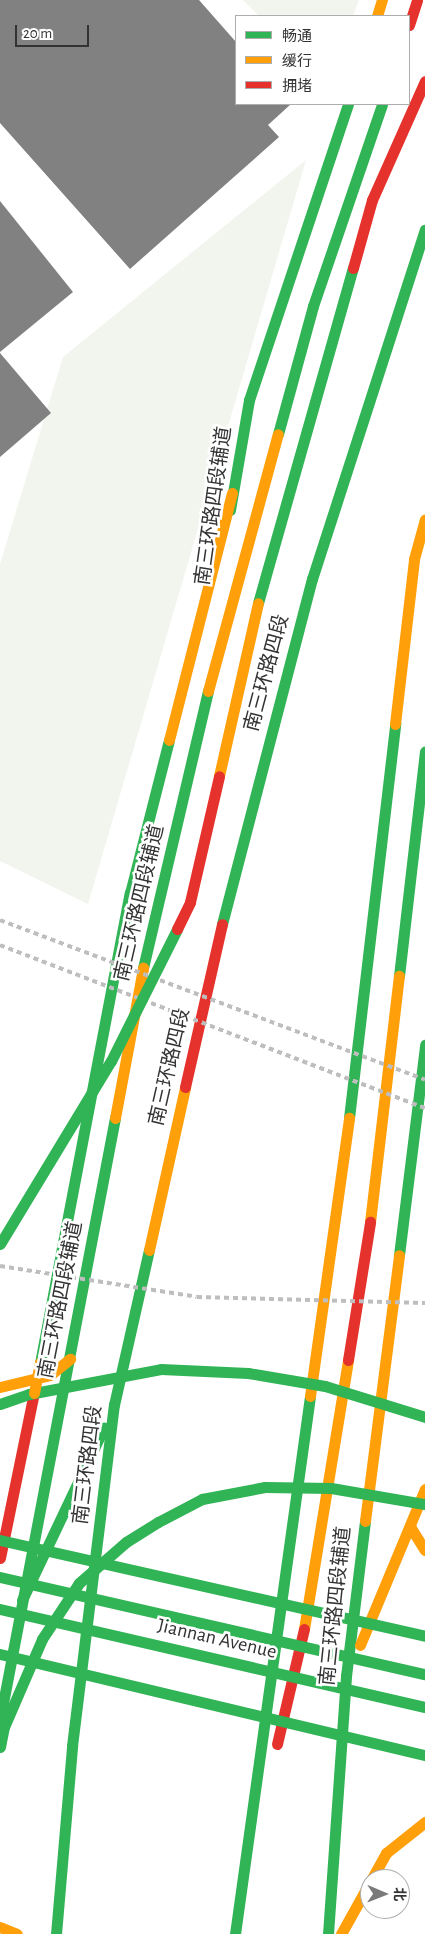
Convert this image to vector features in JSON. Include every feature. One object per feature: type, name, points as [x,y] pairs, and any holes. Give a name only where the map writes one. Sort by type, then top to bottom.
[{"type":"main road","points":[[377,15],[382,0]]},
{"type":"main road","points":[[410,21],[416,4]]},
{"type":"main road","points":[[0,1244],[111,1061],[190,902],[259,598],[369,209],[425,81]]},
{"type":"main road","name":"南三环路四段辅道","points":[[0,1719],[146,954],[208,691],[232,493],[249,400],[348,105]]},
{"type":"main road","points":[[208,691],[313,306],[382,105]]},
{"type":"main road","name":"南三环路四段","points":[[56,1934],[72,1746],[114,1405],[245,825],[312,579],[425,230]]},
{"type":"main road","points":[[0,1558],[40,1363],[130,893],[232,493]]},
{"type":"main road","points":[[235,1934],[359,1047],[414,559],[425,519]]},
{"type":"main road","points":[[241,1886],[299,1662],[368,1238],[425,752]]},
{"type":"main road","name":"南三环路四段辅道","points":[[328,1934],[346,1676],[425,1045]]},
{"type":"main road","points":[[0,1387],[50,1375],[70,1359]]},
{"type":"main road","points":[[0,1404],[29,1394],[162,1369],[248,1373],[325,1386],[425,1417]]},
{"type":"main road","points":[[22,1600],[114,1405]]},
{"type":"main road","points":[[0,1747],[42,1639],[79,1583],[126,1542],[158,1522],[202,1500],[265,1487],[331,1488],[425,1504]]},
{"type":"main road","points":[[346,1676],[411,1528],[425,1489]]},
{"type":"main road","points":[[411,1528],[425,1550]]},
{"type":"main road","points":[[0,1540],[425,1636]]},
{"type":"main road","name":"Jiannan Avenue","points":[[0,1577],[425,1674]]},
{"type":"main road","name":"Jiannan Avenue","points":[[0,1609],[425,1707]]},
{"type":"main road","points":[[0,1654],[425,1755]]},
{"type":"main road","points":[[341,1934],[386,1853],[425,1822]]},
{"type":"main road","points":[[0,1927],[17,1934]]},
{"type":"shaded area","points":[[243,0],[359,0],[353,15],[258,15]]},
{"type":"shaded area","points":[[306,160],[88,904],[0,861],[0,564],[63,357]]},
{"type":"building","points":[[0,0],[199,0],[235,41],[235,105],[290,105],[268,125],[279,137],[130,269],[0,123]]},
{"type":"building","points":[[0,201],[73,292],[0,352]]},
{"type":"building","points":[[0,353],[51,413],[0,457]]},
{"type":"railway","points":[[0,920],[425,1080]]},
{"type":"railway","points":[[0,945],[425,1108]]},
{"type":"railway","points":[[0,1266],[197,1297],[425,1303]]},
{"type":"traffic: fast","points":[[230,510],[249,400],[348,105]]},
{"type":"traffic: fast","points":[[278,434],[313,306],[382,105]]},
{"type":"traffic: fast","points":[[222,924],[312,579],[425,230]]},
{"type":"traffic: fast","points":[[258,603],[353,268]]},
{"type":"traffic: fast","points":[[143,968],[208,691]]},
{"type":"traffic: fast","points":[[349,1118],[395,724]]},
{"type":"traffic: fast","points":[[40,1363],[130,893],[169,740]]},
{"type":"traffic: fast","points":[[399,976],[425,752]]},
{"type":"traffic: fast","points":[[0,1244],[111,1061],[177,929]]},
{"type":"traffic: fast","points":[[399,1255],[425,1045]]},
{"type":"traffic: fast","points":[[0,1719],[115,1118]]},
{"type":"traffic: fast","points":[[56,1934],[72,1746],[114,1405],[149,1250]]},
{"type":"traffic: fast","points":[[0,1404],[29,1394],[161,1369],[248,1373],[325,1386],[425,1417]]},
{"type":"traffic: fast","points":[[235,1934],[310,1396]]},
{"type":"traffic: fast","points":[[22,1600],[104,1427]]},
{"type":"traffic: fast","points":[[4,1727],[42,1639],[79,1583],[126,1542],[158,1522],[202,1499],[265,1487],[331,1488],[425,1504]]},
{"type":"traffic: fast","points":[[328,1934],[346,1676],[365,1521]]},
{"type":"traffic: fast","points":[[0,1540],[425,1636]]},
{"type":"traffic: fast","points":[[0,1577],[425,1674]]},
{"type":"traffic: fast","points":[[0,1609],[425,1707]]},
{"type":"traffic: fast","points":[[0,1654],[425,1755]]},
{"type":"traffic: fast","points":[[0,1747],[4,1727]]},
{"type":"traffic: slow","points":[[377,15],[382,0]]},
{"type":"traffic: slow","points":[[208,691],[278,434]]},
{"type":"traffic: slow","points":[[169,740],[232,493]]},
{"type":"traffic: slow","points":[[395,724],[414,559],[425,519]]},
{"type":"traffic: slow","points":[[219,776],[258,603]]},
{"type":"traffic: slow","points":[[115,1118],[143,968]]},
{"type":"traffic: slow","points":[[370,1222],[399,976]]},
{"type":"traffic: slow","points":[[149,1250],[185,1087]]},
{"type":"traffic: slow","points":[[310,1396],[349,1118]]},
{"type":"traffic: slow","points":[[365,1521],[399,1255]]},
{"type":"traffic: slow","points":[[0,1387],[50,1375],[70,1359]]},
{"type":"traffic: slow","points":[[304,1629],[348,1360]]},
{"type":"traffic: slow","points":[[34,1393],[40,1363]]},
{"type":"traffic: slow","points":[[360,1645],[425,1489]]},
{"type":"traffic: slow","points":[[411,1528],[425,1550]]},
{"type":"traffic: slow","points":[[341,1934],[386,1853],[425,1822]]},
{"type":"traffic: slow","points":[[0,1927],[17,1934]]},
{"type":"traffic: jam","points":[[410,22],[417,0]]},
{"type":"traffic: jam","points":[[353,268],[372,200],[425,81]]},
{"type":"traffic: jam","points":[[177,929],[190,902],[219,776]]},
{"type":"traffic: jam","points":[[185,1087],[222,924]]},
{"type":"traffic: jam","points":[[348,1360],[370,1222]]},
{"type":"traffic: jam","points":[[0,1558],[34,1393]]},
{"type":"traffic: jam","points":[[277,1744],[304,1629]]}]
